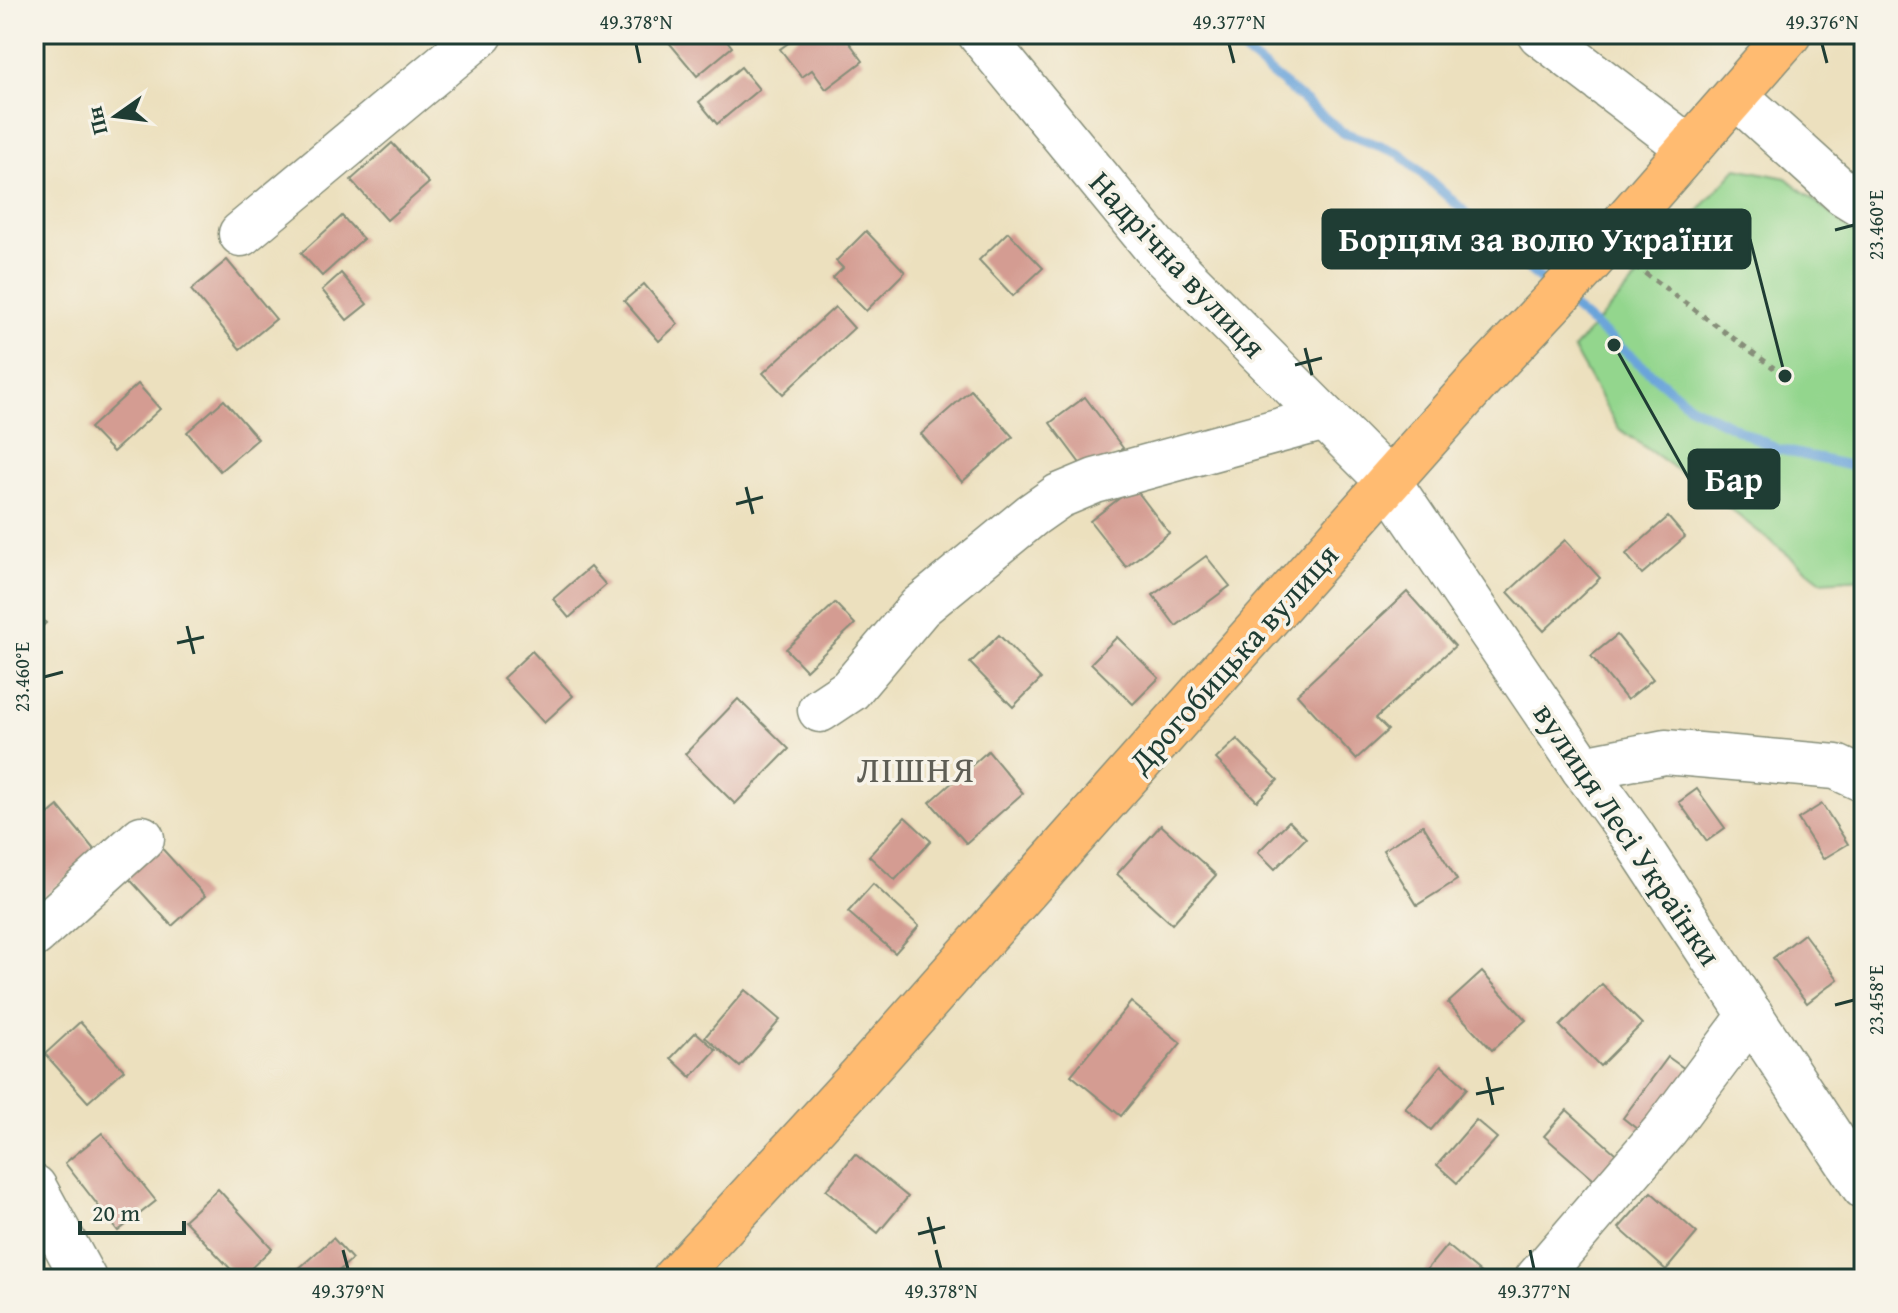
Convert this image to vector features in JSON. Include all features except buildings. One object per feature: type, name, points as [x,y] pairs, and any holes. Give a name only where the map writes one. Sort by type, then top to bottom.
[{"type":"main road","name":"Дрогобицька вулиця","points":[[674,1279],[860,1077],[1480,379],[1597,254],[1789,34]]},
{"type":"street","points":[[241,234],[481,34]]},
{"type":"street","name":"Надрічна вулиця","points":[[980,34],[1154,246],[1389,482]]},
{"type":"street","points":[[1540,34],[1688,147]]},
{"type":"street","points":[[1736,96],[1843,193],[1864,206]]},
{"type":"street","points":[[820,710],[850,690],[920,607],[1059,496],[1095,481],[1325,418]]},
{"type":"street","name":"вулиця Лесі Українки","points":[[1389,482],[1631,834],[1864,1187]]},
{"type":"street","points":[[1583,768],[1665,752],[1836,767],[1864,780]]},
{"type":"street","points":[[34,935],[142,838]]},
{"type":"street","points":[[1537,1279],[1666,1129],[1751,1015]]},
{"type":"street","points":[[34,1187],[84,1279]]},
{"type":"path","points":[[1597,254],[1774,368]]},
{"type":"green space","points":[[1737,168],[1786,178],[1864,241],[1864,578],[1821,581],[1716,498],[1618,428],[1573,349]]},
{"type":"waterway","points":[[1223,34],[1342,132],[1399,153],[1550,288]]},
{"type":"waterway","points":[[1565,301],[1689,405],[1777,449],[1864,469]]},
{"type":"place","name":"Бар","points":[[1614,345]]},
{"type":"place","name":"Борцям за волю України","points":[[1785,376]]},
{"type":"district","name":"ЛІШНЯ","points":[[916,768]]}]
